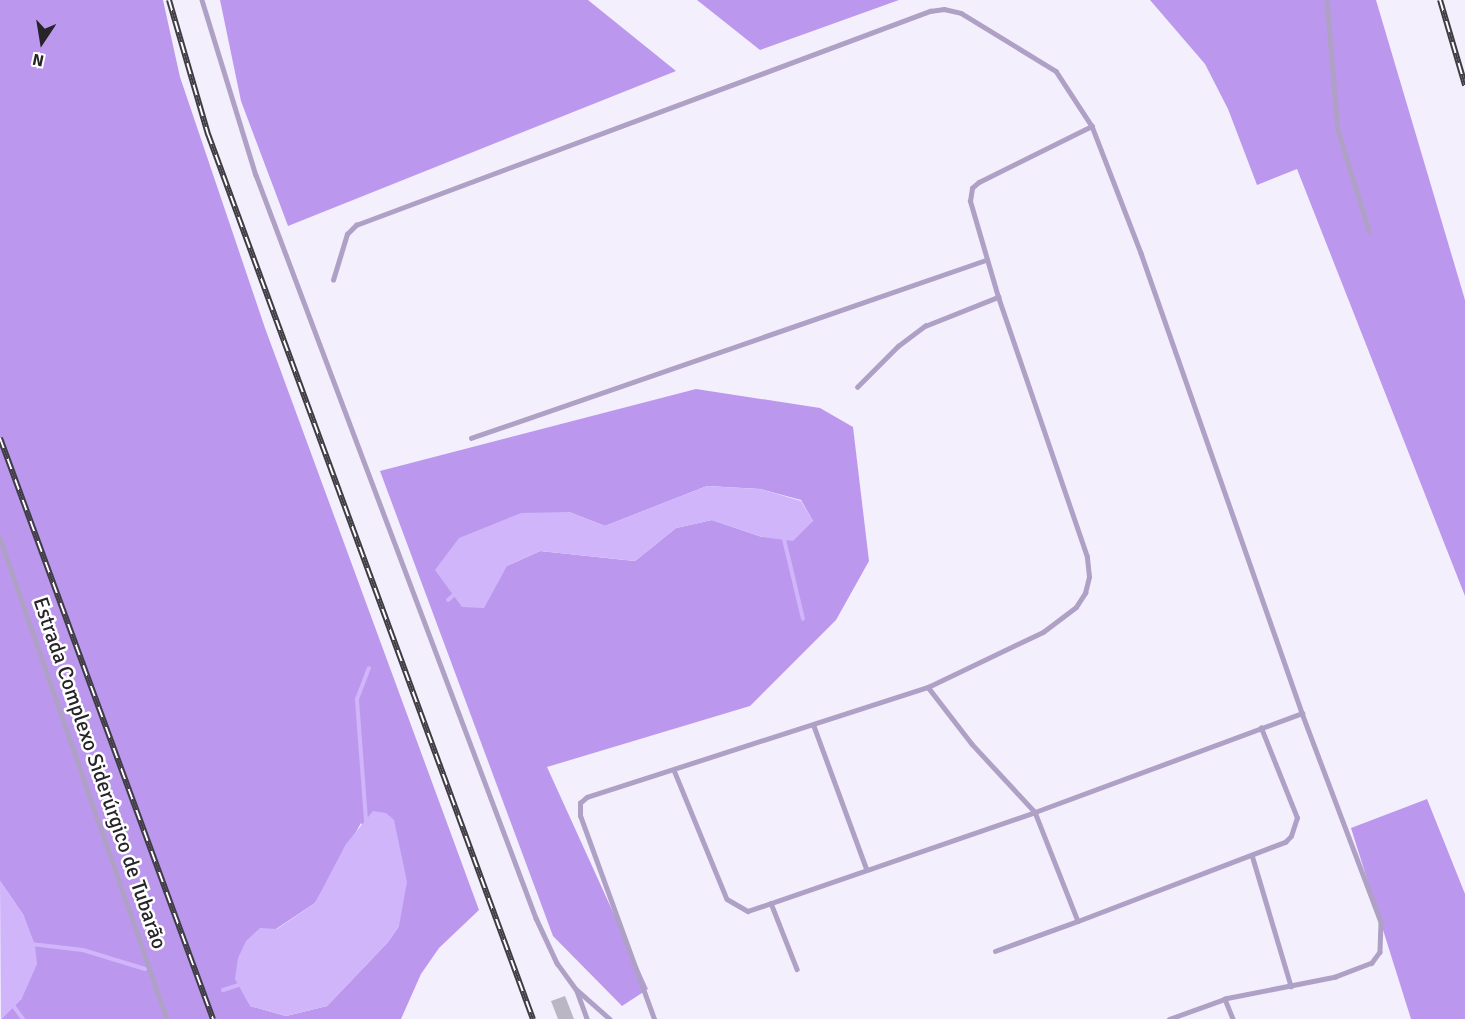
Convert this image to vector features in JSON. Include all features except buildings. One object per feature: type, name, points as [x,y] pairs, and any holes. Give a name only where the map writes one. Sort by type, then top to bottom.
[{"type":"lane","points":[[202,0],[260,185],[536,918],[557,963],[576,989],[610,1019]]},
{"type":"lane","points":[[1327,0],[1338,130],[1369,231]]},
{"type":"lane","points":[[333,280],[346,234],[356,225],[930,11],[944,9],[961,13],[1032,53],[1056,71],[1092,126],[1235,514],[1302,713],[1381,922],[1382,941],[1372,963],[1336,977],[1225,999],[1169,1019]]},
{"type":"lane","points":[[654,1019],[580,816],[580,803],[598,792],[814,726],[928,687],[1043,632],[1063,618],[1085,593],[1089,577],[1088,557],[998,297],[970,201],[972,188],[1092,126]]},
{"type":"lane","points":[[471,438],[986,260]]},
{"type":"lane","points":[[857,387],[898,346],[925,326],[998,297]]},
{"type":"lane","name":"Estrada Complexo Siderúrgico de Tubarão","points":[[0,538],[167,1019]]},
{"type":"lane","points":[[928,687],[972,744],[1035,812],[1078,921]]},
{"type":"lane","points":[[674,770],[727,899],[748,911],[1035,812],[1302,713]]},
{"type":"lane","points":[[814,726],[867,870]]},
{"type":"lane","points":[[995,951],[1285,842],[1296,827],[1297,818],[1261,728]]},
{"type":"lane","points":[[1252,855],[1291,987]]},
{"type":"lane","points":[[771,903],[797,969]]},
{"type":"lane","points":[[576,989],[587,1019]]},
{"type":"lane","points":[[1225,999],[1233,1019]]},
{"type":"shaded area","points":[[0,0],[163,0],[180,77],[265,328],[479,910],[439,948],[421,974],[401,1019],[1,1019],[22,998],[24,916],[0,881]],"holes":[[[361,823],[399,926],[388,942],[327,1006],[286,1016],[250,1006],[260,929],[276,929],[315,903]]]},
{"type":"shaded area","points":[[220,0],[588,0],[676,71],[288,226],[241,101]]},
{"type":"shaded area","points":[[697,0],[899,0],[760,50]]},
{"type":"shaded area","points":[[1150,0],[1376,0],[1465,300],[1465,596],[1297,169],[1257,185],[1228,109],[1205,64]]},
{"type":"shaded area","points":[[696,389],[820,408],[853,427],[869,561],[836,620],[750,706],[547,767],[648,989],[622,1006],[553,936],[380,471]],"holes":[[[707,486],[760,489],[801,500],[813,521],[762,537],[712,520],[676,528],[635,561],[540,551],[507,566],[569,512],[605,526]]]},
{"type":"shaded area","points":[[707,486],[760,489],[801,501],[813,521],[793,541],[762,537],[712,520],[676,528],[635,561],[540,551],[507,566],[484,608],[462,607],[435,570],[459,538],[521,513],[569,512],[605,526]]},
{"type":"shaded area","points":[[1427,799],[1465,894],[1465,1019],[1411,1019],[1351,828]]},
{"type":"shaded area","points":[[373,811],[386,813],[394,820],[407,882],[399,926],[388,942],[327,1006],[286,1016],[250,1006],[235,979],[238,958],[246,941],[260,928],[277,929],[315,903],[346,844]]},
{"type":"shaded area","points":[[0,881],[24,916],[35,945],[37,964],[22,998],[1,1019]]},
{"type":"waterway","points":[[783,535],[803,619]]},
{"type":"waterway","points":[[448,600],[456,593]]},
{"type":"waterway","points":[[366,820],[357,699],[369,668]]},
{"type":"waterway","points":[[31,944],[83,950],[145,969]]},
{"type":"waterway","points":[[223,990],[242,984]]},
{"type":"waterway","points":[[11,1003],[23,1019]]},
{"type":"railway","points":[[169,0],[208,134],[533,1019]]},
{"type":"railway","points":[[1440,0],[1465,85]]},
{"type":"railway","points":[[0,438],[213,1019]]}]
